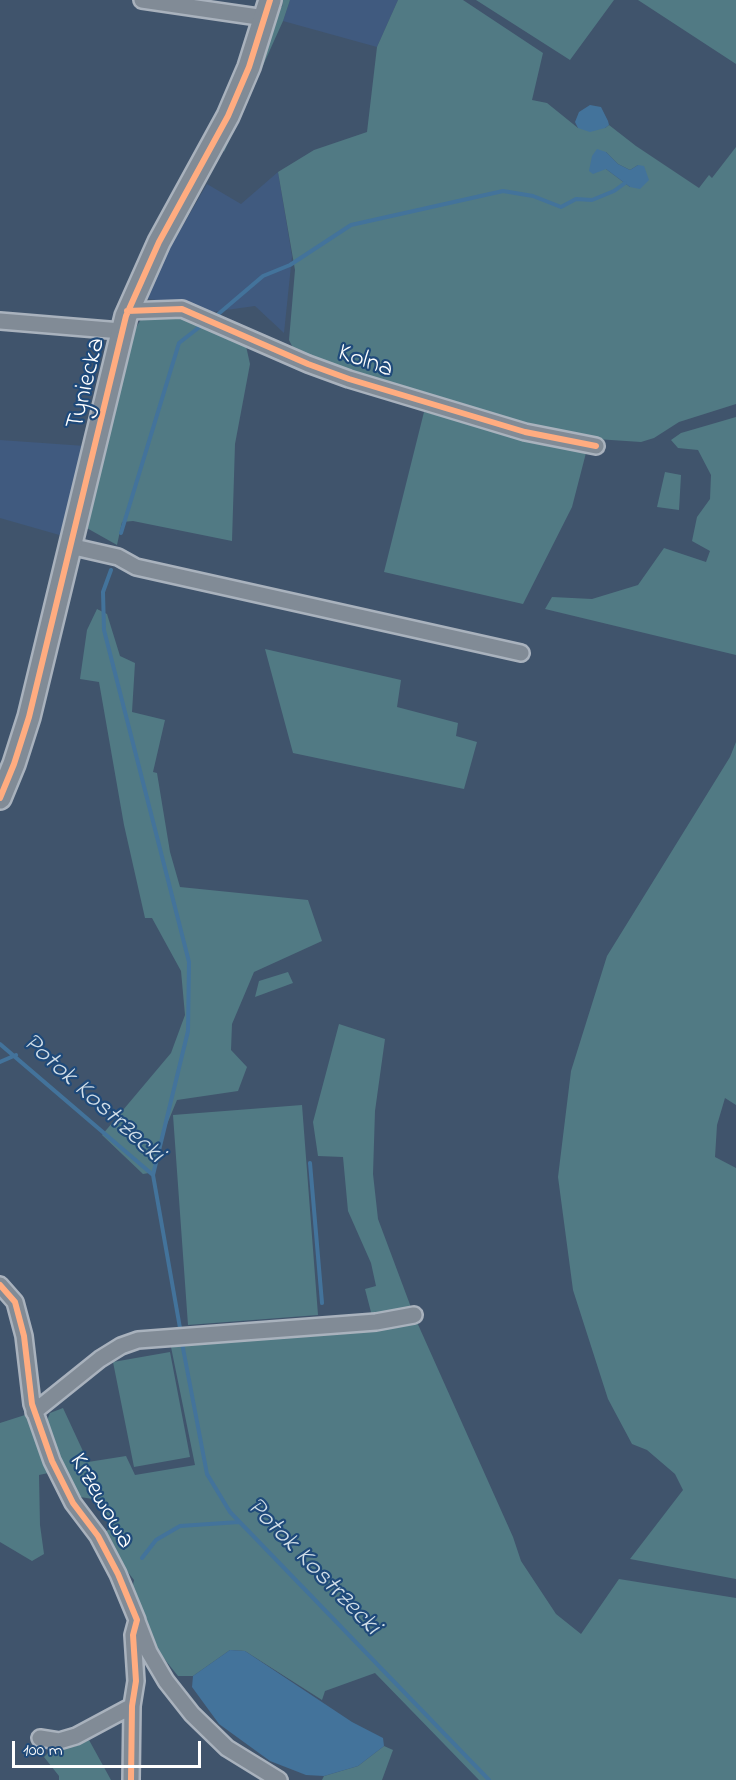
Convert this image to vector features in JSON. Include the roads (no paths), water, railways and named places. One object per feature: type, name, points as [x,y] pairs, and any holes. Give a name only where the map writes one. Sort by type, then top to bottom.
[{"type":"street","points":[[142,0],[267,9]]},
{"type":"street","name":"Tyniecka","points":[[0,798],[24,733],[124,321],[159,243],[228,116],[249,67],[267,9]]},
{"type":"street","name":"Kolna","points":[[0,321],[124,321],[182,309],[308,364],[349,379],[525,432],[596,446]]},
{"type":"street","points":[[70,546],[118,557],[136,567],[522,653]]},
{"type":"street","name":"Krzewowa","points":[[0,1285],[15,1302],[24,1336],[34,1412],[52,1461],[73,1503],[98,1536],[118,1574],[137,1620],[133,1635],[136,1681],[132,1706],[131,1780]]},
{"type":"street","points":[[34,1412],[121,1346],[138,1340],[376,1322],[414,1315]]},
{"type":"street","points":[[137,1620],[149,1652],[160,1672],[192,1714],[227,1748],[279,1780]]},
{"type":"street","points":[[39,1738],[59,1741],[76,1736],[132,1706]]},
{"type":"waterway","points":[[216,316],[263,276],[290,265],[351,225],[503,191],[533,196],[561,207],[576,199],[592,200],[614,191],[625,183]]},
{"type":"waterway","points":[[121,533],[179,343],[202,325]]},
{"type":"waterway","points":[[111,570],[103,592],[104,630],[189,962],[188,1031],[153,1175]]},
{"type":"waterway","name":"Potok Kostrzecki","points":[[0,1044],[153,1175],[180,1328]]},
{"type":"waterway","points":[[0,1062],[16,1055]]},
{"type":"waterway","points":[[310,1163],[322,1303]]},
{"type":"waterway","name":"Potok Kostrzecki","points":[[182,1343],[207,1474],[230,1512],[489,1780]]},
{"type":"waterway","points":[[142,1558],[156,1540],[180,1526],[239,1522]]}]
